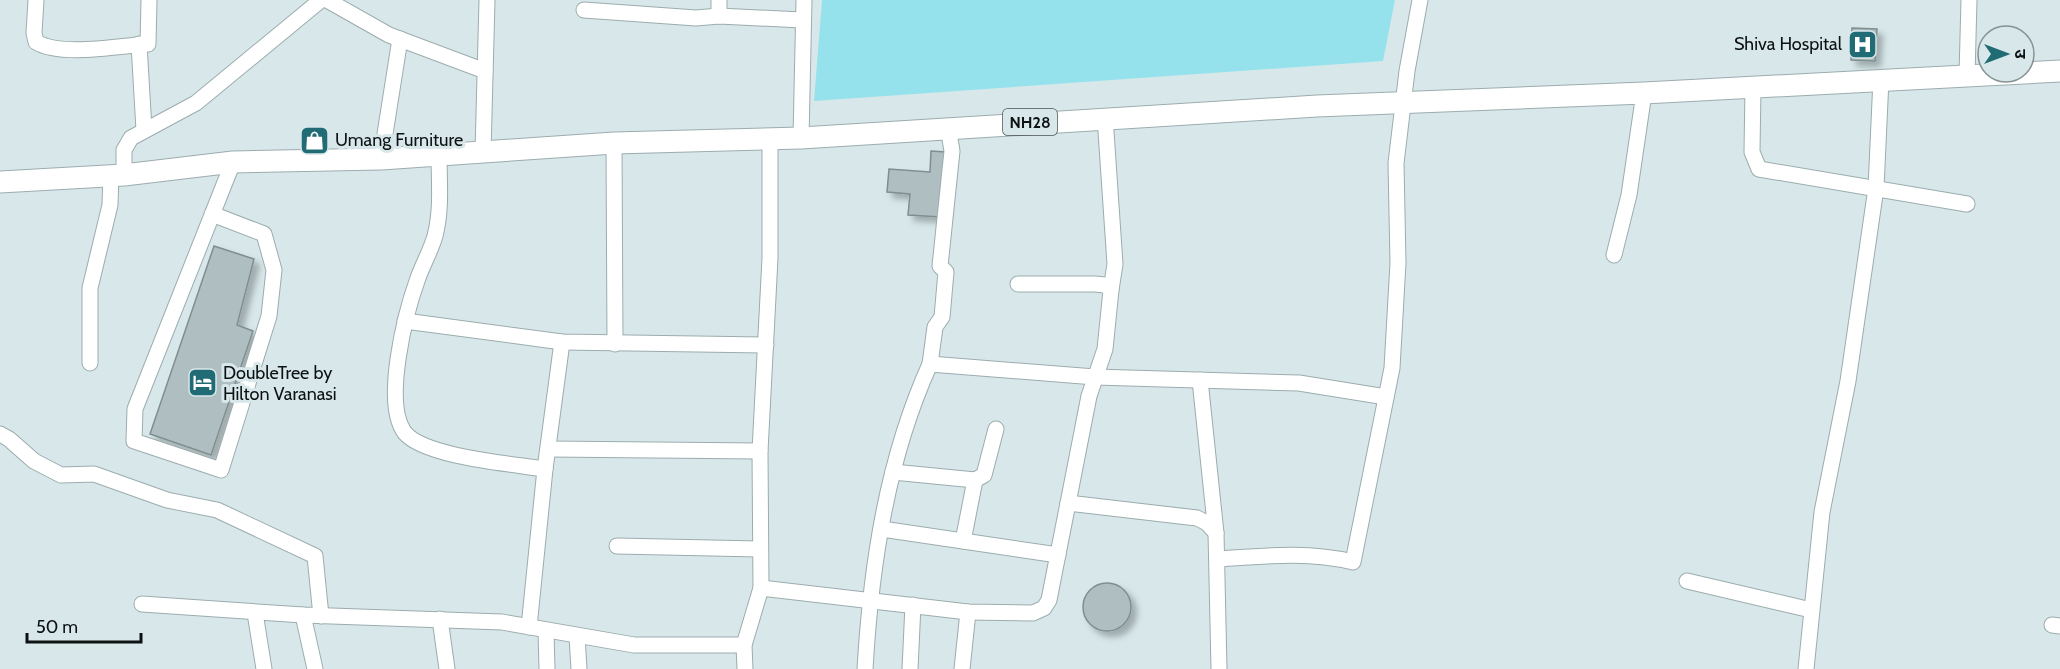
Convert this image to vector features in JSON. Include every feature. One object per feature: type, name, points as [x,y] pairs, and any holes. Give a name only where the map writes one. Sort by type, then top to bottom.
[{"type":"highway","name":"NH28","points":[[0,182],[118,175],[233,162],[381,159],[614,144],[801,138],[1105,117],[1644,93],[2060,71]]},
{"type":"street","points":[[36,0],[34,33],[36,42],[44,47],[72,50],[148,44],[148,0]]},
{"type":"street","points":[[90,363],[90,288],[124,150],[131,138],[196,104],[321,0]]},
{"type":"street","points":[[327,0],[400,39],[485,70]]},
{"type":"street","points":[[483,152],[487,0]]},
{"type":"street","points":[[719,0],[719,16]]},
{"type":"street","points":[[801,138],[804,0]]},
{"type":"street","points":[[1217,559],[1297,555],[1326,556],[1353,562],[1392,368],[1398,263],[1396,163],[1405,103],[1407,71],[1420,0]]},
{"type":"street","points":[[1967,75],[1969,0]]},
{"type":"street","points":[[584,10],[696,18],[719,16],[802,20]]},
{"type":"street","points":[[381,159],[400,39]]},
{"type":"street","points":[[140,44],[144,130]]},
{"type":"street","points":[[1806,669],[1822,512],[1848,381],[1876,188],[1881,79]]},
{"type":"street","points":[[1753,86],[1752,152],[1760,169],[1967,204]]},
{"type":"street","points":[[1614,255],[1637,152],[1644,93]]},
{"type":"street","points":[[761,588],[968,612],[1033,614],[1044,608],[1049,600],[1089,396],[1107,338],[1115,264],[1105,117]]},
{"type":"street","points":[[865,669],[869,601],[900,436],[930,364],[935,327],[942,316],[946,272],[940,266],[952,152],[948,128]]},
{"type":"street","points":[[745,669],[744,645],[761,588],[760,451],[770,258],[770,138]]},
{"type":"street","points":[[614,144],[615,344]]},
{"type":"street","points":[[439,154],[439,213],[435,237],[417,279],[405,321],[395,401],[405,433],[421,444],[456,456],[544,469]]},
{"type":"street","points":[[212,214],[264,234],[274,270],[268,316],[221,470],[134,441],[135,409],[212,214],[233,162]]},
{"type":"street","points":[[1017,284],[1095,284],[1105,285],[1111,290]]},
{"type":"street","points":[[405,321],[562,342],[766,345]]},
{"type":"street","points":[[529,627],[544,469],[562,342]]},
{"type":"street","points":[[930,364],[1095,377],[1299,383],[1386,397]]},
{"type":"street","points":[[1200,380],[1216,532],[1219,669]]},
{"type":"street","points":[[893,472],[975,480],[984,475],[996,429]]},
{"type":"street","points":[[0,434],[34,461],[61,475],[94,474],[167,500],[217,510],[315,556],[321,616]]},
{"type":"street","points":[[548,449],[760,451]]},
{"type":"street","points":[[963,541],[975,480]]},
{"type":"street","points":[[1068,503],[1197,518],[1208,522],[1216,532]]},
{"type":"street","points":[[882,529],[1058,555]]},
{"type":"street","points":[[617,546],[759,549]]},
{"type":"street","points":[[1687,581],[1811,610]]},
{"type":"street","points":[[142,604],[255,613],[502,622],[577,637],[634,645],[744,645]]},
{"type":"street","points":[[910,669],[913,605]]},
{"type":"street","points":[[962,669],[968,612]]},
{"type":"street","points":[[255,613],[264,669]]},
{"type":"street","points":[[303,615],[315,669]]},
{"type":"street","points":[[440,619],[447,669]]},
{"type":"street","points":[[546,631],[547,669]]},
{"type":"street","points":[[577,637],[579,669]]},
{"type":"shaded area","points":[[822,0],[1395,0],[1383,61],[814,101]]},
{"type":"building","points":[[1852,28],[1877,29],[1875,61],[1851,60]]},
{"type":"building","points":[[931,151],[946,152],[941,217],[908,215],[910,194],[887,192],[889,169],[930,172]]},
{"type":"building","name":"DoubleTree by Hilton Varanasi","points":[[214,246],[254,259],[237,325],[253,331],[211,455],[150,434]]},
{"type":"building","points":[[1102,583],[1112,583],[1124,590],[1131,602],[1131,612],[1124,624],[1112,631],[1102,631],[1087,620],[1083,612],[1083,602],[1094,587]]},
{"type":"place","name":"Shiva Hospital","points":[[1863,44]]},
{"type":"place","name":"Umang Furniture","points":[[314,140]]},
{"type":"place","name":"DoubleTree by Hilton Varanasi","points":[[202,383]]}]
